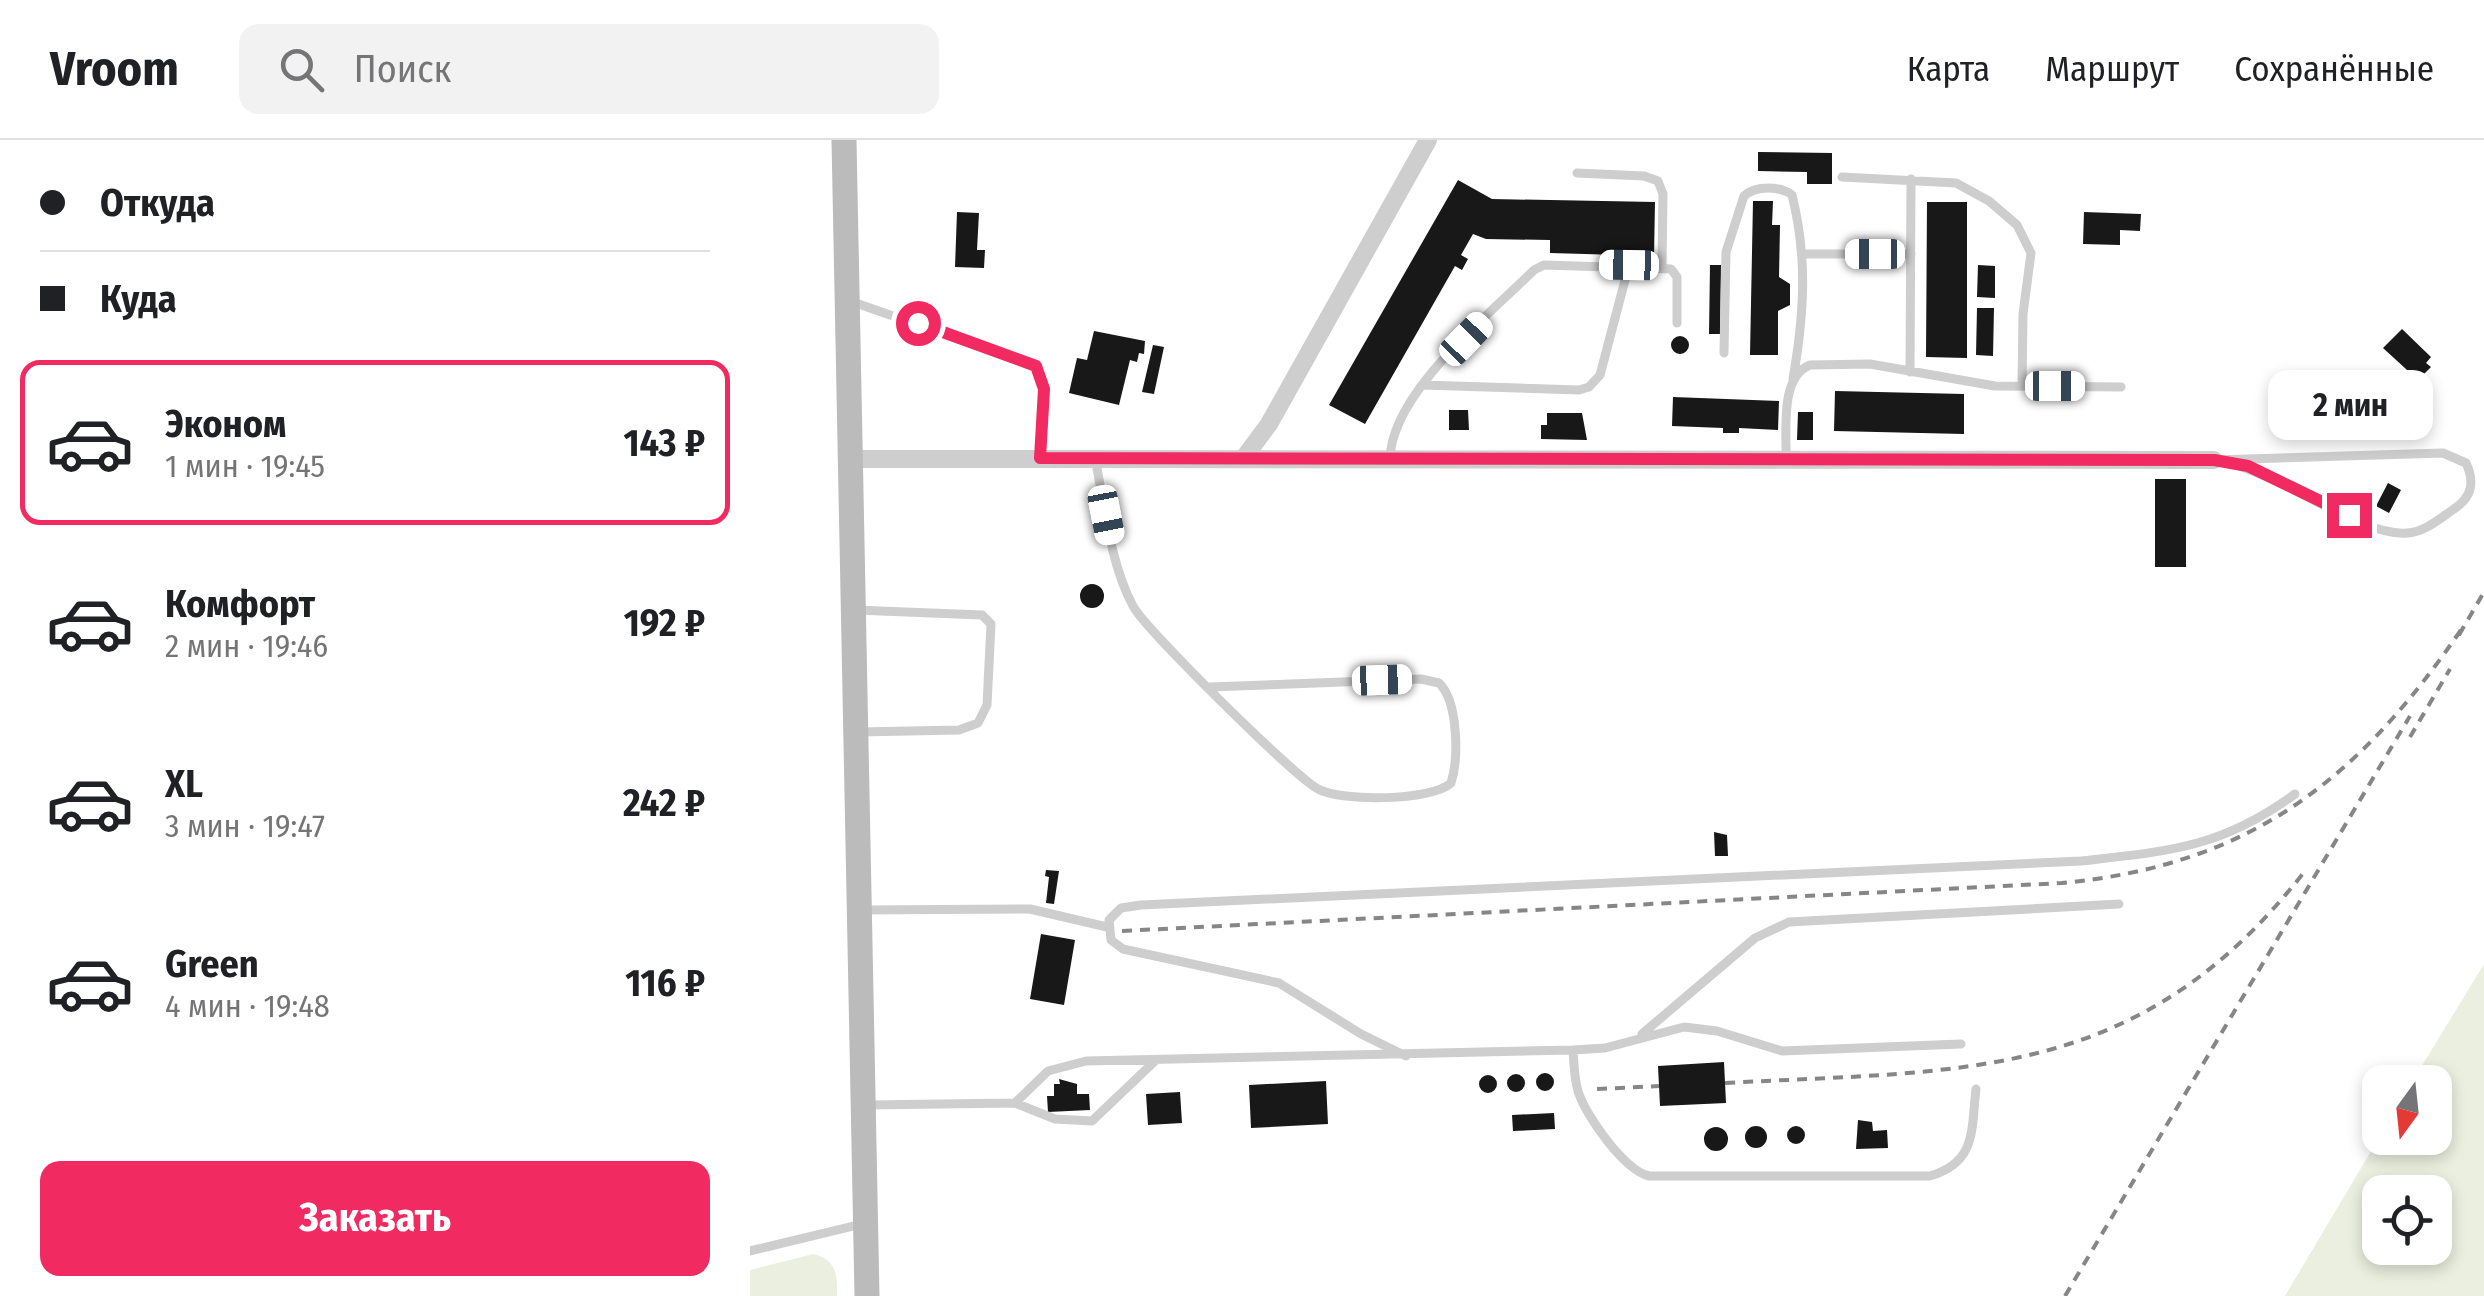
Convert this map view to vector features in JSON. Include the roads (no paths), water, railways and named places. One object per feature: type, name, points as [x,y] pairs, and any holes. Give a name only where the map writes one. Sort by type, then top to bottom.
[{"type":"main road","points":[[844,140],[866,1296]]},
{"type":"street","points":[[1243,459],[1269,424],[1428,140]]},
{"type":"street","points":[[851,459],[2214,460]]},
{"type":"lane","points":[[1577,173],[1658,180],[1664,194],[1662,266]]},
{"type":"lane","points":[[1842,177],[1956,183],[1989,201],[2024,234],[2031,253],[2022,314],[2022,386]]},
{"type":"lane","points":[[1910,372],[1911,179]]},
{"type":"lane","points":[[1724,353],[1726,252],[1748,192],[1783,190],[1792,196],[1804,254],[1804,310],[1786,460]]},
{"type":"lane","points":[[1804,254],[1911,254]]},
{"type":"lane","points":[[1390,460],[1395,426],[1422,384],[1534,270],[1553,264],[1671,268],[1677,277],[1677,323]]},
{"type":"lane","points":[[1422,384],[1579,390],[1589,387],[1600,375],[1629,265]]},
{"type":"lane","points":[[848,300],[1036,366],[1044,389],[1040,458]]},
{"type":"lane","points":[[1792,386],[1801,368],[1817,364],[1870,364],[1982,385],[2121,387]]},
{"type":"lane","points":[[2443,454],[2466,463],[2471,487],[2463,503],[2431,525],[2420,531],[2391,533],[2248,466],[2214,460],[2443,454]]},
{"type":"lane","points":[[1095,458],[1112,544],[1132,604],[1210,687],[1306,781],[1328,794],[1348,798],[1434,793],[1450,782],[1454,762],[1450,704],[1439,682],[1421,679],[1210,687]]},
{"type":"lane","points":[[854,610],[982,615],[991,624],[987,706],[978,723],[959,730],[856,732]]},
{"type":"lane","points":[[1406,1056],[1361,1034],[1279,984],[1132,953],[1111,940],[1108,927],[1114,912],[1141,906],[2040,863],[2135,855],[2202,843],[2236,832],[2295,794]]},
{"type":"lane","points":[[1636,1039],[1755,938],[1789,922],[2119,904]]},
{"type":"lane","points":[[859,910],[1030,909],[1108,927]]},
{"type":"lane","points":[[1014,1103],[1058,1066],[1098,1060],[1573,1050],[1605,1048],[1684,1027],[1716,1031],[1782,1052],[1962,1044]]},
{"type":"lane","points":[[1573,1050],[1576,1085],[1584,1105],[1624,1162],[1649,1176],[1930,1176],[1952,1168],[1965,1153],[1976,1089]]},
{"type":"lane","points":[[863,1105],[1014,1103],[1055,1119],[1092,1121],[1158,1059]]},
{"type":"lane","points":[[750,1250],[865,1224]]},
{"type":"railway","points":[[2459,635],[2484,592]]},
{"type":"railway","points":[[1122,931],[2062,883],[2130,873],[2190,857],[2245,834],[2295,805],[2341,769],[2384,727],[2465,624]]},
{"type":"railway","points":[[2410,737],[2450,669]]},
{"type":"railway","points":[[2065,1296],[2410,716]]},
{"type":"railway","points":[[1725,1083],[1972,1066],[2044,1051],[2113,1027],[2179,991],[2243,940],[2305,871]]},
{"type":"railway","points":[[1597,1089],[1659,1086]]}]
